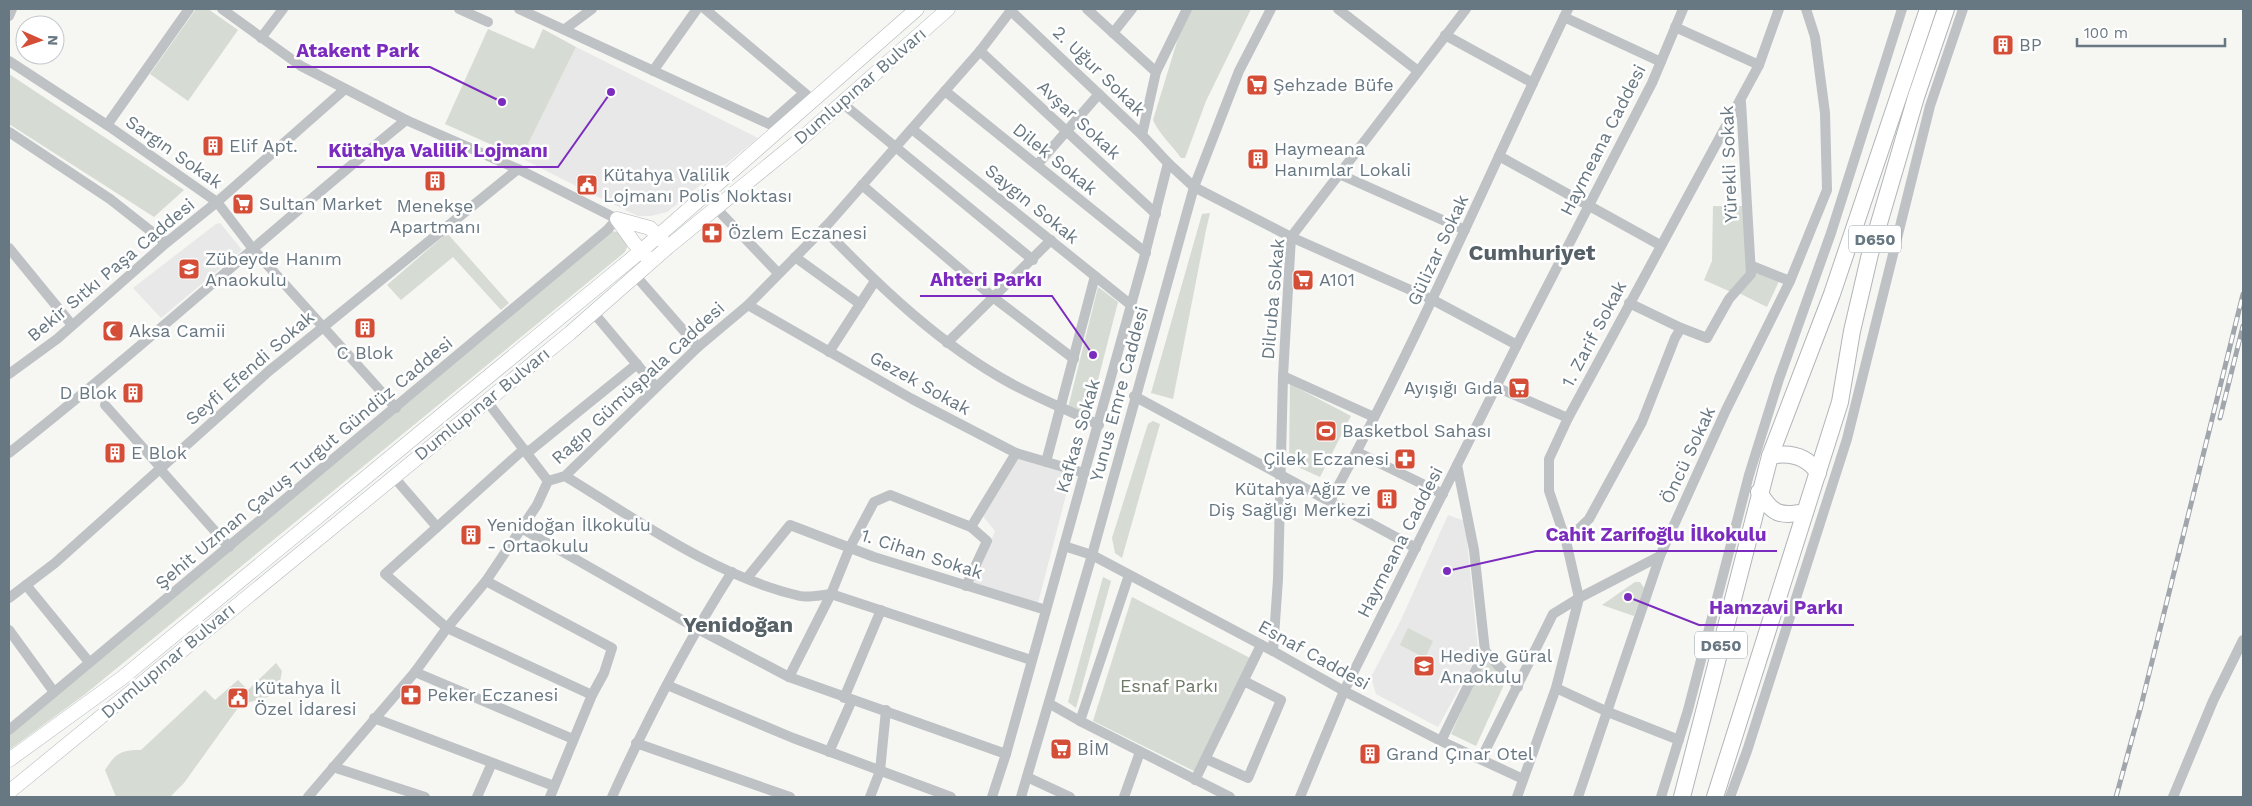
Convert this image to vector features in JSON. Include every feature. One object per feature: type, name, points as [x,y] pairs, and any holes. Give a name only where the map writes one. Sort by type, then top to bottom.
[{"type":"highway","name":"D650","points":[[1770,456],[1832,294],[1928,9]]},
{"type":"highway","name":"D650","points":[[1818,473],[1840,402],[1856,314],[1870,254],[1916,97],[1946,9]]},
{"type":"highway","points":[[1779,454],[1799,456],[1813,465],[1818,473],[1805,512],[1785,514],[1773,511],[1765,503],[1759,492],[1770,456],[1779,454]]},
{"type":"highway","name":"D650","points":[[1682,797],[1759,492]]},
{"type":"highway","name":"D650","points":[[1715,797],[1805,512]]},
{"type":"main road","name":"Dumlupınar Bulvarı","points":[[9,760],[122,678],[641,251],[808,97],[917,9]]},
{"type":"main road","name":"Dumlupınar Bulvarı","points":[[9,792],[593,312],[668,247],[717,209],[842,103],[948,9]]},
{"type":"main road","points":[[618,219],[650,228],[668,247]]},
{"type":"main road","points":[[618,219],[641,251],[652,262]]},
{"type":"street","points":[[9,16],[12,9]]},
{"type":"street","points":[[107,125],[188,9]]},
{"type":"street","points":[[222,9],[301,66],[345,90],[406,120],[518,169],[618,219]]},
{"type":"street","points":[[262,38],[283,9]]},
{"type":"street","points":[[459,9],[488,22]]},
{"type":"street","points":[[520,9],[769,124],[808,97],[705,9]]},
{"type":"street","points":[[565,30],[592,9]]},
{"type":"street","points":[[653,71],[697,9]]},
{"type":"street","name":"Ragıp Gümüşpala Caddesi","points":[[308,797],[415,672],[447,628],[486,581],[537,505],[548,481],[565,476],[698,347],[748,305],[824,229],[980,51],[1012,9]]},
{"type":"street","name":"2. Uğur Sokak","points":[[1012,9],[1142,135]]},
{"type":"street","points":[[1087,9],[1156,72]]},
{"type":"street","points":[[1113,33],[1132,9]]},
{"type":"street","points":[[1187,9],[1156,72],[1142,135],[1168,163],[1194,187],[1291,237],[1432,300],[1517,345]]},
{"type":"street","name":"Yunus Emre Caddesi","points":[[1021,797],[1050,704],[1134,396],[1194,187],[1239,71],[1271,9]]},
{"type":"street","points":[[1338,9],[1418,71]]},
{"type":"street","name":"Dilruba Sokak","points":[[1273,651],[1278,579],[1279,475],[1283,376],[1291,237],[1466,9]]},
{"type":"street","name":"Haymeana Caddesi","points":[[1300,797],[1344,691],[1517,345],[1652,83],[1683,9]]},
{"type":"street","name":"Yürekli Sokak","points":[[1752,266],[1741,101],[1759,65],[1779,9]]},
{"type":"street","name":"Öncü Sokak","points":[[1578,797],[1660,556],[1726,410],[1790,281],[1827,190],[1825,113],[1816,37],[1806,9]]},
{"type":"street","points":[[1661,797],[1679,740],[1749,474],[1779,379],[1831,233],[1902,9]]},
{"type":"street","points":[[1730,797],[1750,741],[1847,439],[1930,106],[1963,9]]},
{"type":"street","points":[[1566,13],[1661,62]]},
{"type":"street","name":"Gülizar Sokak","points":[[1330,501],[1357,452],[1432,300],[1566,13]]},
{"type":"street","points":[[1676,27],[1759,65]]},
{"type":"street","points":[[1445,35],[1533,83]]},
{"type":"street","name":"Avşar Sokak","points":[[980,51],[1156,214]]},
{"type":"street","name":"Sargın Sokak","points":[[9,61],[107,125],[217,202],[253,249],[396,408]]},
{"type":"street","name":"Bekir Sıtkı Paşa Caddesi","points":[[9,374],[72,325],[345,90]]},
{"type":"street","name":"Dilek Sokak","points":[[945,91],[1146,253]]},
{"type":"street","points":[[1037,165],[1099,94]]},
{"type":"street","name":"1. Zarif Sokak","points":[[1579,598],[1566,541],[1549,491],[1549,459],[1568,418],[1660,245],[1741,101]]},
{"type":"street","points":[[842,103],[1033,260]]},
{"type":"street","points":[[9,453],[406,120]]},
{"type":"street","name":"Saygın Sokak","points":[[912,129],[1131,305]]},
{"type":"street","points":[[9,132],[110,199],[166,243]]},
{"type":"street","points":[[1499,156],[1660,245]]},
{"type":"street","name":"Kafkas Sokak","points":[[992,797],[1006,754],[1099,425],[1146,253],[1168,163]]},
{"type":"street","name":"Seyfi Efendi Sokak","points":[[9,598],[56,564],[322,326],[518,169]]},
{"type":"street","points":[[1339,174],[1465,230]]},
{"type":"street","points":[[862,185],[994,298],[1074,359]]},
{"type":"street","points":[[717,209],[778,273]]},
{"type":"street","name":"Şehit Uzman Çavuş Turgut Gündüz Caddesi","points":[[9,730],[396,408],[618,219]]},
{"type":"street","points":[[824,229],[875,281],[947,343],[1012,384],[1099,425]]},
{"type":"street","points":[[947,343],[1033,260],[1051,240]]},
{"type":"street","points":[[9,248],[72,325]]},
{"type":"street","points":[[796,257],[860,304]]},
{"type":"street","points":[[1629,304],[1702,338],[1707,338],[1710,336],[1729,299],[1751,274],[1752,266],[1790,281]]},
{"type":"street","points":[[635,275],[698,347]]},
{"type":"street","points":[[1046,462],[1095,276]]},
{"type":"street","points":[[829,352],[875,281]]},
{"type":"street","name":"Gezek Sokak","points":[[748,305],[912,399],[1016,453],[1084,474]]},
{"type":"street","points":[[593,312],[656,387]]},
{"type":"street","points":[[1566,541],[1589,519],[1642,422],[1675,338],[1682,328]]},
{"type":"street","points":[[592,695],[447,628],[385,574],[526,451],[637,364]]},
{"type":"street","points":[[1283,376],[1374,417]]},
{"type":"street","points":[[1496,387],[1568,418]]},
{"type":"street","points":[[1134,396],[1416,548]]},
{"type":"street","points":[[486,400],[548,481]]},
{"type":"street","points":[[105,405],[229,547]]},
{"type":"street","points":[[1357,452],[1443,494]]},
{"type":"street","points":[[971,527],[1016,453]]},
{"type":"street","points":[[1441,741],[1485,651],[1474,550],[1457,465]]},
{"type":"street","points":[[393,476],[437,527]]},
{"type":"street","points":[[565,476],[673,542],[747,578],[802,596],[831,594],[1032,660]]},
{"type":"street","points":[[789,677],[831,594],[850,546],[874,502],[890,495],[971,527],[987,541],[966,586]]},
{"type":"street","name":"1. Cihan Sokak","points":[[747,578],[790,525],[850,546],[874,557],[1046,610]]},
{"type":"street","points":[[521,528],[696,628],[789,677],[1006,754]]},
{"type":"street","name":"Esnaf Caddesi","points":[[1064,546],[1092,555],[1344,691],[1441,741],[1523,779]]},
{"type":"street","points":[[1481,759],[1553,614],[1579,598],[1660,556]]},
{"type":"street","points":[[613,797],[636,743],[696,628],[732,572]]},
{"type":"street","points":[[1080,722],[1129,575]]},
{"type":"street","points":[[486,581],[612,648],[604,673],[592,695],[550,797]]},
{"type":"street","points":[[26,585],[90,662]]},
{"type":"street","points":[[1517,797],[1556,688],[1579,598]]},
{"type":"street","points":[[829,752],[881,610]]},
{"type":"street","points":[[9,630],[54,692]]},
{"type":"street","points":[[2174,797],[2213,701],[2243,640]]},
{"type":"street","points":[[1195,780],[1261,645]]},
{"type":"street","points":[[1485,651],[1518,686]]},
{"type":"street","points":[[415,672],[573,739]]},
{"type":"street","points":[[1206,758],[1248,778],[1281,700],[1244,680]]},
{"type":"street","points":[[667,685],[829,752],[951,797]]},
{"type":"street","points":[[1556,688],[1608,712],[1679,740]]},
{"type":"street","points":[[1050,704],[1080,722],[1223,796]]},
{"type":"street","points":[[870,797],[880,771],[886,710]]},
{"type":"street","points":[[374,718],[554,786]]},
{"type":"street","points":[[636,743],[790,797]]},
{"type":"street","points":[[1124,797],[1140,752]]},
{"type":"street","points":[[477,797],[492,763]]},
{"type":"street","points":[[333,767],[425,797]]},
{"type":"street","points":[[1027,777],[1070,797]]},
{"type":"shaded area","points":[[576,47],[758,138],[667,212],[651,216],[638,216],[590,193],[521,158]]},
{"type":"shaded area","name":"Zübeyde Hanım Anaokulu","points":[[220,223],[242,250],[161,318],[133,288],[216,224]]},
{"type":"shaded area","points":[[1020,451],[1073,468],[1038,603],[973,584],[995,531],[982,515]]},
{"type":"shaded area","points":[[1448,515],[1465,521],[1478,648],[1477,656],[1438,727],[1376,694],[1371,677],[1401,620]]},
{"type":"green space","points":[[196,9],[208,9],[238,30],[188,101],[150,74]]},
{"type":"green space","points":[[1192,9],[1251,9],[1206,101],[1185,158],[1181,158],[1162,135],[1153,120],[1179,35]]},
{"type":"green space","points":[[488,29],[534,49],[543,29],[576,47],[521,158],[445,124]]},
{"type":"green space","points":[[9,74],[184,190],[154,217],[9,124]]},
{"type":"green space","points":[[1713,206],[1745,206],[1749,272],[1731,292],[1704,280],[1712,261]]},
{"type":"green space","points":[[1210,213],[1173,399],[1151,393],[1202,214]]},
{"type":"green space","points":[[607,230],[622,233],[628,245],[625,252],[84,695],[9,750],[9,736]]},
{"type":"green space","points":[[447,233],[509,303],[501,310],[453,257],[401,300],[387,285]]},
{"type":"green space","points":[[1755,270],[1780,279],[1767,307],[1737,292]]},
{"type":"green space","points":[[1098,287],[1118,302],[1088,419],[1068,408]]},
{"type":"green space","points":[[1290,384],[1351,416],[1320,477],[1289,463]]},
{"type":"green space","points":[[1153,421],[1160,424],[1122,558],[1115,553],[1112,538],[1148,424]]},
{"type":"green space","points":[[1103,577],[1111,581],[1076,708],[1068,702]]},
{"type":"green space","points":[[1635,582],[1640,582],[1644,588],[1634,616],[1602,605]]},
{"type":"green space","name":"Esnaf Parkı","points":[[1132,597],[1252,659],[1194,771],[1093,721]]},
{"type":"green space","points":[[1408,628],[1433,641],[1425,658],[1400,645]]},
{"type":"green space","points":[[1486,656],[1507,678],[1476,746],[1451,734]]},
{"type":"green space","points":[[276,663],[282,671],[280,682],[271,696],[240,705],[184,783],[170,797],[116,797],[105,770],[116,756],[128,751],[141,750],[205,690],[215,700],[238,680],[248,690]]},
{"type":"railway","points":[[2116,797],[2141,706],[2243,294]]},
{"type":"railway","points":[[2220,418],[2243,326]]},
{"type":"place","name":"BP","points":[[2003,45]]},
{"type":"place","name":"Şehzade Büfe","points":[[1257,85]]},
{"type":"place","name":"Kütahya Valilik Lojmanı","points":[[611,92]]},
{"type":"place","name":"Atakent Park","points":[[502,102]]},
{"type":"place","name":"Elif Apt.","points":[[213,146]]},
{"type":"place","name":"Haymeana Hanımlar Lokali","points":[[1258,159]]},
{"type":"place","name":"Menekşe Apartmanı","points":[[435,181]]},
{"type":"place","name":"Kütahya Valilik Lojmanı Polis Noktası","points":[[587,185]]},
{"type":"place","name":"Sultan Market","points":[[243,204]]},
{"type":"place","name":"Özlem Eczanesi","points":[[712,233]]},
{"type":"place","name":"Zübeyde Hanım Anaokulu","points":[[189,269]]},
{"type":"place","name":"A101","points":[[1303,280]]},
{"type":"place","name":"C Blok","points":[[365,328]]},
{"type":"place","name":"Aksa Camii","points":[[113,331]]},
{"type":"place","name":"Ahteri Parkı","points":[[1093,355]]},
{"type":"place","name":"Ayışığı Gıda","points":[[1519,388]]},
{"type":"place","name":"D Blok","points":[[133,393]]},
{"type":"place","name":"Basketbol Sahası","points":[[1326,431]]},
{"type":"place","name":"E Blok","points":[[115,453]]},
{"type":"place","name":"Çilek Eczanesi","points":[[1405,459]]},
{"type":"place","name":"Kütahya Ağız ve Diş Sağlığı Merkezi","points":[[1387,499]]},
{"type":"place","name":"Yenidoğan İlkokulu - Ortaokulu","points":[[471,535]]},
{"type":"place","name":"Cahit Zarifoğlu İlkokulu","points":[[1447,571]]},
{"type":"place","name":"Hamzavi Parkı","points":[[1628,597]]},
{"type":"place","name":"Hediye Güral Anaokulu","points":[[1424,666]]},
{"type":"place","name":"Peker Eczanesi","points":[[411,695]]},
{"type":"place","name":"Kütahya İl Özel İdaresi","points":[[238,698]]},
{"type":"place","name":"BİM","points":[[1061,749]]},
{"type":"place","name":"Grand Çınar Otel","points":[[1370,754]]},
{"type":"district","name":"Cumhuriyet","points":[[1532,252]]},
{"type":"district","name":"Yenidoğan","points":[[738,624]]}]
